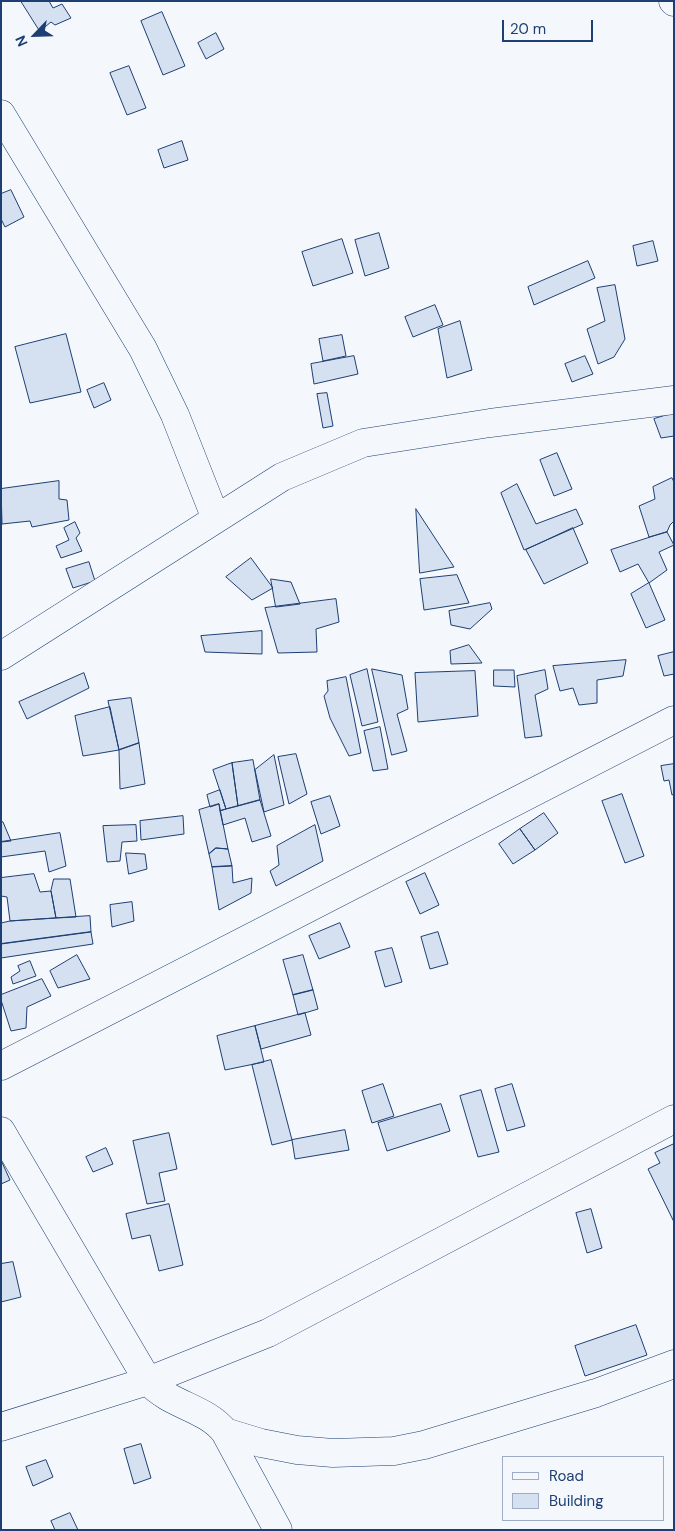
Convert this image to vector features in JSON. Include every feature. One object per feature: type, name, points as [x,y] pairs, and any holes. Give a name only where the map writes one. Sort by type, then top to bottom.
[{"type":"street","points":[[1,114],[143,349],[175,415],[216,519]]},
{"type":"street","points":[[1,656],[282,477],[363,443],[490,423],[674,400]]},
{"type":"street","points":[[1,1066],[674,720]]},
{"type":"street","points":[[1,1427],[148,1382],[268,1333],[674,1119]]},
{"type":"street","points":[[1,1131],[148,1382],[158,1392],[219,1424],[278,1530]]},
{"type":"street","points":[[225,1432],[260,1443],[297,1450],[333,1453],[394,1451],[424,1445],[586,1396],[674,1364]]},
{"type":"building","points":[[21,1],[49,1],[53,8],[62,4],[71,18],[55,25],[51,22],[40,31]]},
{"type":"building","points":[[162,12],[185,66],[163,75],[141,21]]},
{"type":"building","points":[[216,33],[224,49],[206,59],[198,43]]},
{"type":"building","points":[[129,66],[146,108],[127,115],[110,73]]},
{"type":"building","points":[[182,141],[188,160],[164,168],[158,150]]},
{"type":"building","points":[[11,190],[24,217],[5,227],[1,219],[1,194]]},
{"type":"building","points":[[379,233],[389,268],[365,276],[355,240]]},
{"type":"building","points":[[342,239],[353,273],[313,286],[302,252]]},
{"type":"building","points":[[653,241],[658,261],[637,266],[633,246]]},
{"type":"building","points":[[588,261],[595,278],[534,305],[528,287]]},
{"type":"building","points":[[615,285],[625,339],[614,357],[598,364],[587,329],[605,321],[597,288]]},
{"type":"building","points":[[435,305],[443,325],[413,337],[405,317]]},
{"type":"building","points":[[460,321],[472,370],[447,378],[438,329]]},
{"type":"building","points":[[66,334],[81,392],[30,403],[15,347]]},
{"type":"building","points":[[342,335],[346,356],[323,361],[319,339]]},
{"type":"building","points":[[354,356],[358,374],[314,384],[311,364]]},
{"type":"building","points":[[585,356],[593,374],[572,382],[565,364]]},
{"type":"building","points":[[104,383],[111,400],[94,408],[87,390]]},
{"type":"building","points":[[327,393],[333,426],[323,428],[317,394]]},
{"type":"building","points":[[674,413],[674,436],[661,438],[654,419]]},
{"type":"building","points":[[557,453],[572,489],[554,496],[540,460]]},
{"type":"building","points":[[672,478],[674,482],[674,521],[667,532],[649,537],[639,506],[655,499],[653,487]]},
{"type":"building","points":[[59,481],[59,499],[67,500],[69,520],[32,527],[30,521],[2,524],[1,489]]},
{"type":"building","points":[[517,484],[536,524],[576,509],[583,524],[524,550],[501,493]]},
{"type":"building","points":[[416,509],[454,567],[420,573]]},
{"type":"building","points":[[75,522],[80,533],[76,538],[82,551],[61,558],[56,546],[69,540],[64,528]]},
{"type":"building","points":[[573,528],[588,563],[544,584],[526,550]]},
{"type":"building","points":[[667,532],[674,545],[659,552],[667,570],[649,583],[638,564],[620,572],[611,550]]},
{"type":"building","points":[[251,558],[273,588],[252,600],[226,577]]},
{"type":"building","points":[[89,562],[95,581],[73,588],[66,569]]},
{"type":"building","points":[[457,575],[469,603],[424,610],[420,579]]},
{"type":"building","points":[[271,579],[291,582],[300,604],[276,607]]},
{"type":"building","points":[[649,583],[665,620],[646,628],[631,594]]},
{"type":"building","points":[[336,599],[339,622],[316,629],[317,652],[278,653],[265,608]]},
{"type":"building","points":[[490,603],[492,609],[470,629],[451,625],[449,611]]},
{"type":"building","points":[[262,631],[262,654],[205,652],[201,636]]},
{"type":"building","points":[[469,645],[482,663],[451,664],[450,651]]},
{"type":"building","points":[[674,652],[674,674],[664,676],[658,656]]},
{"type":"building","points":[[626,660],[623,676],[597,680],[597,703],[579,705],[573,688],[560,691],[553,666]]},
{"type":"building","points":[[367,669],[378,722],[362,726],[350,675]]},
{"type":"building","points":[[372,669],[402,675],[408,709],[397,714],[407,751],[392,755]]},
{"type":"building","points":[[494,670],[514,670],[515,687],[494,686]]},
{"type":"building","points":[[545,670],[548,689],[535,695],[542,736],[525,738],[517,676]]},
{"type":"building","points":[[475,671],[478,716],[418,722],[415,673]]},
{"type":"building","points":[[84,673],[89,688],[27,719],[19,702]]},
{"type":"building","points":[[346,677],[361,753],[349,756],[330,718],[324,696],[328,691],[327,681]]},
{"type":"building","points":[[131,698],[139,743],[119,750],[108,701]]},
{"type":"building","points":[[110,707],[119,750],[83,756],[75,716]]},
{"type":"building","points":[[380,727],[388,769],[373,771],[364,731]]},
{"type":"building","points":[[139,743],[145,784],[120,789],[119,750]]},
{"type":"building","points":[[296,754],[307,794],[289,804],[278,757]]},
{"type":"building","points":[[274,755],[284,805],[264,812],[255,770]]},
{"type":"building","points":[[253,760],[260,800],[238,806],[232,763]]},
{"type":"building","points":[[232,763],[238,806],[226,809],[213,770]]},
{"type":"building","points":[[674,764],[674,794],[672,795],[669,780],[664,781],[661,766]]},
{"type":"building","points":[[220,790],[226,809],[220,811],[219,804],[210,807],[207,795]]},
{"type":"building","points":[[622,794],[644,856],[625,863],[602,801]]},
{"type":"building","points":[[330,796],[340,826],[321,834],[311,802]]},
{"type":"building","points":[[260,800],[271,836],[252,842],[245,818],[223,825],[220,811]]},
{"type":"building","points":[[219,804],[228,849],[216,848],[209,854],[199,810]]},
{"type":"building","points":[[544,813],[558,833],[535,850],[520,829]]},
{"type":"building","points":[[183,816],[184,834],[141,840],[140,821]]},
{"type":"building","points":[[1,821],[3,822],[11,841],[1,842]]},
{"type":"building","points":[[136,825],[137,841],[122,842],[120,861],[107,862],[103,826]]},
{"type":"building","points":[[315,825],[323,861],[276,886],[270,871],[279,865],[277,846]]},
{"type":"building","points":[[520,829],[535,850],[513,864],[499,844]]},
{"type":"building","points":[[60,833],[66,866],[49,872],[45,851],[1,857],[1,842]]},
{"type":"building","points":[[216,848],[228,849],[232,866],[212,867],[209,854]]},
{"type":"building","points":[[126,853],[145,854],[147,869],[129,874]]},
{"type":"building","points":[[232,866],[233,883],[252,878],[251,893],[219,910],[212,867]]},
{"type":"building","points":[[425,873],[439,905],[420,914],[406,882]]},
{"type":"building","points":[[34,874],[40,892],[51,891],[56,918],[10,921],[7,897],[1,896],[1,878]]},
{"type":"building","points":[[54,879],[70,879],[76,917],[56,918],[51,891]]},
{"type":"building","points":[[132,902],[134,921],[112,927],[110,905]]},
{"type":"building","points":[[90,916],[91,932],[1,944],[1,923]]},
{"type":"building","points":[[340,923],[350,947],[319,959],[309,936]]},
{"type":"building","points":[[91,932],[93,944],[1,958],[1,944]]},
{"type":"building","points":[[438,932],[448,964],[430,969],[421,937]]},
{"type":"building","points":[[392,948],[402,982],[385,987],[375,952]]},
{"type":"building","points":[[77,955],[90,979],[58,988],[50,971]]},
{"type":"building","points":[[303,955],[313,990],[293,995],[283,960]]},
{"type":"building","points":[[30,961],[36,976],[13,984],[11,977],[20,971],[18,966]]},
{"type":"building","points":[[42,979],[51,996],[27,1007],[26,1028],[11,1031],[1,995]]},
{"type":"building","points":[[313,990],[318,1009],[298,1015],[293,995]]},
{"type":"building","points":[[305,1013],[311,1035],[261,1049],[255,1026]]},
{"type":"building","points":[[255,1026],[264,1062],[225,1070],[217,1036]]},
{"type":"building","points":[[271,1060],[292,1140],[272,1145],[252,1065]]},
{"type":"building","points":[[383,1084],[394,1116],[372,1123],[362,1091]]},
{"type":"building","points":[[512,1084],[525,1126],[507,1131],[495,1089]]},
{"type":"building","points":[[481,1090],[499,1152],[478,1157],[460,1096]]},
{"type":"building","points":[[441,1104],[450,1131],[387,1151],[378,1123]]},
{"type":"building","points":[[345,1130],[349,1150],[295,1159],[292,1140]]},
{"type":"building","points":[[169,1133],[177,1169],[159,1173],[165,1201],[147,1204],[133,1141]]},
{"type":"building","points":[[674,1144],[674,1222],[648,1169],[660,1163],[655,1153]]},
{"type":"building","points":[[106,1148],[113,1164],[93,1172],[86,1157]]},
{"type":"building","points":[[1,1160],[10,1180],[1,1184]]},
{"type":"building","points":[[169,1204],[183,1265],[159,1271],[150,1235],[132,1239],[126,1214]]},
{"type":"building","points":[[591,1209],[602,1248],[587,1253],[576,1213]]},
{"type":"building","points":[[13,1262],[21,1297],[1,1302],[1,1264]]},
{"type":"building","points":[[636,1325],[647,1355],[585,1376],[575,1346]]},
{"type":"building","points":[[141,1444],[151,1478],[134,1484],[124,1449]]},
{"type":"building","points":[[46,1460],[53,1477],[33,1486],[26,1467]]},
{"type":"building","points":[[70,1513],[78,1530],[55,1530],[51,1521]]}]
